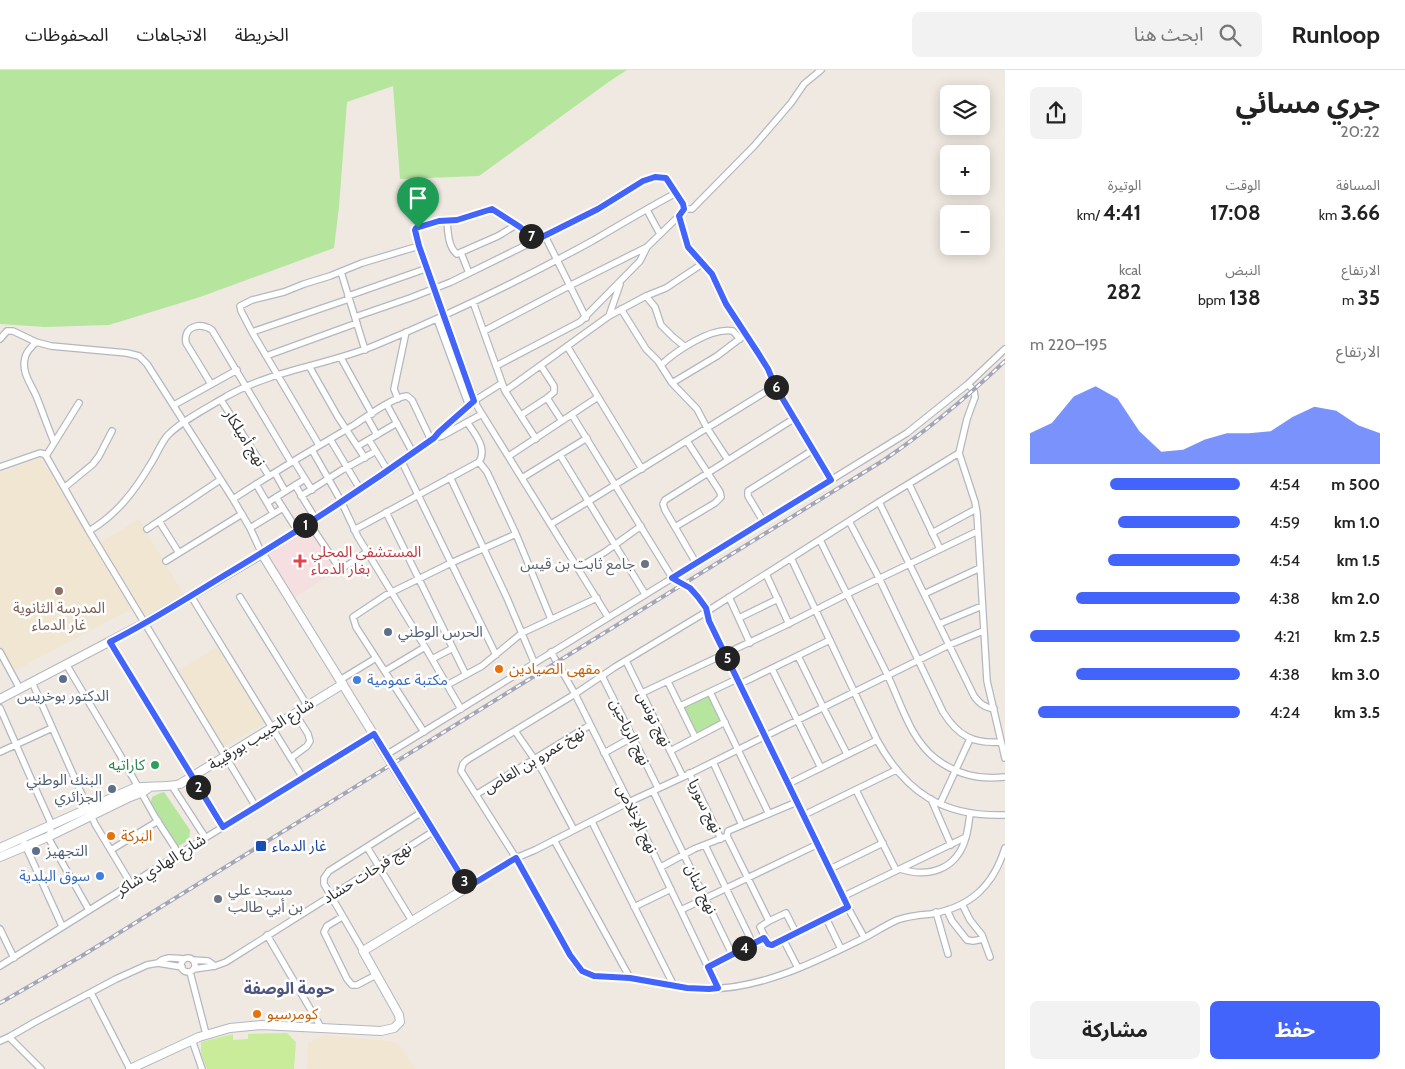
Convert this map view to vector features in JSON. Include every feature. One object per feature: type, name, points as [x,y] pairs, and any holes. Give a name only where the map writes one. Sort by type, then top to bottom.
[{"type":"street","points":[[484,331],[647,247],[684,209],[696,206],[754,146],[804,84],[821,70]]},
{"type":"street","points":[[266,356],[469,273],[598,209],[649,178],[666,178],[683,204],[684,209]]},
{"type":"street","points":[[89,531],[121,506],[145,474],[162,443],[174,429],[221,400],[277,375],[365,350],[445,316],[556,259],[676,193]]},
{"type":"street","points":[[472,403],[445,316],[415,234],[416,229],[430,224],[457,220],[492,209],[536,240]]},
{"type":"street","points":[[647,210],[660,234]]},
{"type":"street","points":[[679,216],[688,247],[712,274],[726,304],[768,369],[775,386],[831,480]]},
{"type":"street","points":[[447,221],[448,234],[453,250],[457,254],[498,236],[516,225]]},
{"type":"street","points":[[545,236],[586,318]]},
{"type":"street","points":[[319,446],[252,332],[241,311],[241,304],[284,292],[362,263],[419,246]]},
{"type":"street","points":[[496,366],[586,318],[640,261],[647,247]]},
{"type":"street","points":[[461,252],[469,273]]},
{"type":"street","points":[[505,391],[609,316],[646,296],[666,288],[702,264]]},
{"type":"street","points":[[252,332],[428,268]]},
{"type":"street","points":[[341,272],[365,350]]},
{"type":"street","points":[[609,316],[622,279]]},
{"type":"street","points":[[646,296],[655,307],[661,325],[684,346]]},
{"type":"street","points":[[473,302],[505,391],[536,439]]},
{"type":"street","points":[[621,309],[646,349],[661,364],[672,383],[697,409],[728,460]]},
{"type":"street","points":[[437,319],[472,403],[482,414],[509,456],[608,617]]},
{"type":"street","points":[[212,384],[186,343],[186,332],[190,329],[205,327],[212,330],[312,490]]},
{"type":"street","points":[[0,339],[7,331],[13,331],[36,342],[51,346],[134,354],[147,364],[233,499],[250,528],[262,554],[468,887]]},
{"type":"street","points":[[661,364],[684,346],[719,331],[733,331],[740,339]]},
{"type":"street","points":[[398,399],[394,387],[406,332]]},
{"type":"street","points":[[672,383],[717,356],[746,334]]},
{"type":"street","points":[[36,342],[25,356],[24,366],[54,442]]},
{"type":"street","points":[[567,346],[642,469]]},
{"type":"street","points":[[386,755],[907,433],[968,384],[1005,349]]},
{"type":"street","points":[[341,358],[377,435]]},
{"type":"street","points":[[309,366],[338,417],[366,458]]},
{"type":"street","points":[[521,415],[554,392],[554,386],[541,366]]},
{"type":"street","points":[[174,405],[237,370]]},
{"type":"street","points":[[0,700],[145,623],[262,554],[402,462],[433,439],[472,403],[502,383]]},
{"type":"street","points":[[968,384],[974,391],[975,397],[965,424],[958,453],[976,509],[987,681],[1005,758]]},
{"type":"street","points":[[551,524],[775,386]]},
{"type":"street","points":[[233,499],[369,415],[407,396],[412,400],[433,439]]},
{"type":"street","points":[[547,398],[562,421]]},
{"type":"street","points":[[509,456],[598,398]]},
{"type":"street","name":"نهج أميلكار","points":[[221,400],[269,476]]},
{"type":"street","points":[[46,456],[79,403]]},
{"type":"street","points":[[387,405],[413,453]]},
{"type":"street","points":[[433,439],[482,414]]},
{"type":"street","points":[[572,415],[672,578],[690,588],[701,601],[842,897],[864,938]]},
{"type":"street","points":[[696,563],[663,507],[665,500],[795,418]]},
{"type":"street","points":[[354,530],[480,462],[482,449],[467,422]]},
{"type":"street","points":[[358,446],[397,424]]},
{"type":"street","points":[[64,487],[99,456],[112,431]]},
{"type":"street","points":[[522,478],[587,438]]},
{"type":"street","points":[[330,439],[360,489]]},
{"type":"street","points":[[369,440],[388,471]]},
{"type":"street","points":[[675,527],[721,498],[720,492],[687,441]]},
{"type":"street","points":[[312,450],[330,479],[354,530],[393,592],[461,709]]},
{"type":"street","points":[[763,522],[748,496],[748,491],[813,450]]},
{"type":"street","points":[[301,496],[376,451]]},
{"type":"street","points":[[0,467],[40,453],[46,456],[89,531],[256,807]]},
{"type":"street","points":[[958,453],[467,760],[461,768],[516,858],[570,955],[582,971],[594,976],[630,978],[700,989],[767,980],[841,949],[906,917],[947,910],[962,904],[990,882],[1005,848]]},
{"type":"street","points":[[560,455],[645,594]]},
{"type":"street","points":[[402,462],[496,655]]},
{"type":"street","points":[[480,462],[487,472],[516,534],[551,619]]},
{"type":"street","points":[[274,473],[285,491]]},
{"type":"street","points":[[450,477],[484,548],[534,662]]},
{"type":"street","points":[[267,502],[305,479]]},
{"type":"street","points":[[147,529],[220,480]]},
{"type":"street","points":[[256,484],[273,513]]},
{"type":"street","points":[[909,484],[940,549]]},
{"type":"street","points":[[295,485],[315,518]]},
{"type":"street","points":[[276,497],[297,530]]},
{"type":"street","points":[[879,502],[977,700],[985,707],[994,709]]},
{"type":"street","points":[[250,528],[283,508]]},
{"type":"street","points":[[932,533],[976,509]]},
{"type":"street","points":[[386,512],[466,675]]},
{"type":"street","points":[[166,562],[242,514]]},
{"type":"street","points":[[849,521],[950,724],[970,739],[986,743],[1001,742]]},
{"type":"street","points":[[159,522],[179,553]]},
{"type":"street","points":[[309,522],[340,567],[347,565],[367,552]]},
{"type":"street","points":[[578,568],[605,552],[641,526]]},
{"type":"street","points":[[642,693],[790,624],[846,594],[978,531]]},
{"type":"street","points":[[424,732],[356,627],[353,617],[393,592],[516,534]]},
{"type":"street","points":[[820,540],[888,676],[914,734],[923,747],[936,759],[968,775],[983,778],[1005,777]]},
{"type":"street","points":[[791,558],[877,740],[896,770],[910,785],[940,804],[970,814],[1005,815]]},
{"type":"street","points":[[924,594],[980,568]]},
{"type":"street","points":[[766,574],[790,624]]},
{"type":"street","points":[[191,596],[303,778]]},
{"type":"street","points":[[240,597],[307,705]]},
{"type":"street","points":[[729,597],[750,643]]},
{"type":"street","points":[[448,685],[482,666],[522,633],[597,598]]},
{"type":"street","points":[[739,618],[778,599]]},
{"type":"street","points":[[939,624],[982,606]]},
{"type":"street","points":[[363,951],[516,858],[854,692],[983,631]]},
{"type":"street","points":[[680,706],[710,692],[772,669],[830,640]]},
{"type":"street","points":[[110,642],[223,827]]},
{"type":"street","points":[[384,671],[425,647]]},
{"type":"street","points":[[432,659],[453,648]]},
{"type":"street","points":[[0,652],[20,689]]},
{"type":"street","name":"نهج الإخلاص","points":[[551,652],[575,694],[629,802],[718,988]]},
{"type":"street","points":[[798,656],[847,754]]},
{"type":"street","points":[[342,682],[376,658]]},
{"type":"street","name":"نهج تونس","points":[[626,660],[683,777]]},
{"type":"street","points":[[66,664],[158,822],[179,854]]},
{"type":"street","points":[[772,669],[821,768]]},
{"type":"street","name":"نهج الرياحين","points":[[602,676],[633,737],[655,790]]},
{"type":"street","points":[[32,682],[90,812],[131,884]]},
{"type":"street","name":"شارع الحبيب بورقيبة","points":[[0,857],[50,836],[128,790],[180,784],[272,728],[342,682]]},
{"type":"street","points":[[668,682],[695,737]]},
{"type":"street","points":[[710,692],[769,814]]},
{"type":"street","points":[[0,708],[52,825],[50,836],[52,845],[89,910]]},
{"type":"street","points":[[291,758],[307,746],[310,741],[308,734],[295,713]]},
{"type":"street","points":[[670,751],[725,722]]},
{"type":"street","name":"نهخ عمرو بن العاص","points":[[477,794],[590,726]]},
{"type":"street","points":[[0,752],[52,728]]},
{"type":"street","points":[[516,730],[535,759],[574,830]]},
{"type":"street","name":"شارع الهادي شاكر","points":[[0,966],[374,734]]},
{"type":"street","points":[[604,753],[633,737]]},
{"type":"street","points":[[940,804],[970,739]]},
{"type":"street","points":[[788,784],[877,740]]},
{"type":"street","points":[[713,762],[742,825]]},
{"type":"street","points":[[804,814],[896,770]]},
{"type":"street","name":"نهج سوريا","points":[[689,773],[748,878],[769,921]]},
{"type":"street","points":[[172,786],[205,838]]},
{"type":"street","name":"نهج لبنان","points":[[655,790],[732,954]]},
{"type":"street","points":[[856,790],[898,870]]},
{"type":"street","points":[[931,799],[951,845]]},
{"type":"street","points":[[660,867],[694,849],[724,837],[728,830],[798,802]]},
{"type":"street","name":"شارع الحبيب بورقيبة","points":[[0,848],[52,825],[90,812]]},
{"type":"street","points":[[91,993],[130,1069],[206,1034],[230,1028],[261,1025],[381,1032],[398,1026],[400,1022],[399,1014],[342,917],[324,881],[329,871],[422,812]]},
{"type":"street","points":[[898,870],[931,872],[951,863],[962,847],[966,837],[970,814]]},
{"type":"street","points":[[111,850],[158,822]]},
{"type":"street","points":[[592,822],[674,986]]},
{"type":"street","name":"نهج فرحات حشاد","points":[[192,970],[226,962],[434,831]]},
{"type":"street","points":[[842,897],[966,837]]},
{"type":"street","points":[[22,838],[62,926]]},
{"type":"street","points":[[554,840],[630,978]]},
{"type":"street","points":[[830,869],[883,843]]},
{"type":"street","points":[[681,910],[818,844]]},
{"type":"street","points":[[705,845],[753,944]]},
{"type":"street","points":[[367,847],[412,921]]},
{"type":"street","points":[[634,907],[671,889]]},
{"type":"street","points":[[962,904],[970,920],[982,935],[990,957]]},
{"type":"street","points":[[796,933],[786,913],[760,927],[764,938],[770,945],[796,933],[848,907]]},
{"type":"street","points":[[947,910],[964,938],[973,941],[983,939]]},
{"type":"street","points":[[936,912],[948,954]]},
{"type":"street","points":[[342,917],[327,926],[324,932],[347,979],[352,985],[357,985],[376,975]]},
{"type":"street","points":[[826,918],[841,949]]},
{"type":"street","points":[[0,929],[14,958]]},
{"type":"street","points":[[267,935],[322,1029]]},
{"type":"street","points":[[708,967],[764,938]]},
{"type":"street","points":[[783,939],[798,968]]},
{"type":"street","points":[[0,1041],[147,965],[158,963],[165,959],[189,958],[208,961],[215,966]]},
{"type":"street","points":[[182,967],[181,962],[184,959]]},
{"type":"street","points":[[194,960],[195,964],[192,970],[206,1034]]},
{"type":"street","points":[[158,963],[182,967],[185,971],[192,970]]},
{"type":"street","points":[[9,1037],[41,1069]]},
{"type":"street","points":[[192,1040],[202,1069]]},
{"type":"shaded area","name":"المدرسة الثانوية غار الدماء","points":[[41,458],[131,609],[14,671],[6,659],[0,656],[0,473]]},
{"type":"shaded area","points":[[139,519],[183,594],[145,619],[100,543]]},
{"type":"shaded area","name":"المستشفى المحلي بغار الدماء","points":[[307,527],[336,571],[295,597],[264,551]]},
{"type":"shaded area","points":[[217,647],[264,723],[224,747],[178,671]]},
{"type":"shaded area","points":[[324,1035],[396,1042],[416,1069],[307,1069],[308,1043]]},
{"type":"green space","points":[[0,70],[627,70],[479,176],[400,179],[393,86],[347,102],[334,248],[200,297],[109,325],[45,327],[0,324]]},
{"type":"green space","points":[[709,695],[721,721],[696,733],[683,707]]},
{"type":"green space","points":[[164,792],[190,830],[189,840],[177,847],[151,802],[152,797]]},
{"type":"green space","points":[[287,1033],[296,1042],[294,1069],[207,1069],[201,1054],[201,1042],[233,1034],[233,1040],[248,1039],[248,1034]]},
{"type":"railway","points":[[0,1003],[80,957],[884,460],[947,413],[1005,361]]},
{"type":"place","name":"المستشفى المحلي بغار الدماء","points":[[300,561]]},
{"type":"place","name":"جامع ثابت بن قیس","points":[[645,564]]},
{"type":"place","name":"المدرسة الثانوية غار الدماء","points":[[59,591]]},
{"type":"place","name":"الحرس الوطني","points":[[388,632]]},
{"type":"place","name":"مقهى الصيادين","points":[[499,669]]},
{"type":"place","name":"الدكتور بوخريس","points":[[63,679]]},
{"type":"place","name":"مكتبة عمومية","points":[[357,680]]},
{"type":"place","name":"كاراتيه","points":[[155,765]]},
{"type":"place","name":"البنك الوطني الجزائري","points":[[112,789]]},
{"type":"place","name":"البركة","points":[[111,836]]},
{"type":"place","name":"غار الدماء","points":[[261,846]]},
{"type":"place","name":"التجهيز","points":[[36,851]]},
{"type":"place","name":"سوق البلدية","points":[[100,876]]},
{"type":"place","name":"مسجد علي بن أبي طالب","points":[[218,899]]},
{"type":"place","name":"كومرسيو","points":[[257,1014]]},
{"type":"district","name":"حومة الوصفة","points":[[289,988]]},
{"type":"route","points":[[649,178],[666,178],[683,204],[683,212],[679,216],[688,247],[712,274],[726,304],[768,369],[775,386],[831,480],[672,578],[690,588],[706,608],[709,621],[848,907],[772,945],[769,945],[764,938],[708,967],[718,988],[687,988],[630,978],[586,974],[577,967],[516,858],[468,887],[374,734],[223,827],[110,642],[262,554],[395,467],[434,438],[436,434],[474,401],[419,246],[415,230],[418,228],[439,221],[457,220],[492,209],[536,240],[598,209],[649,178]]}]
